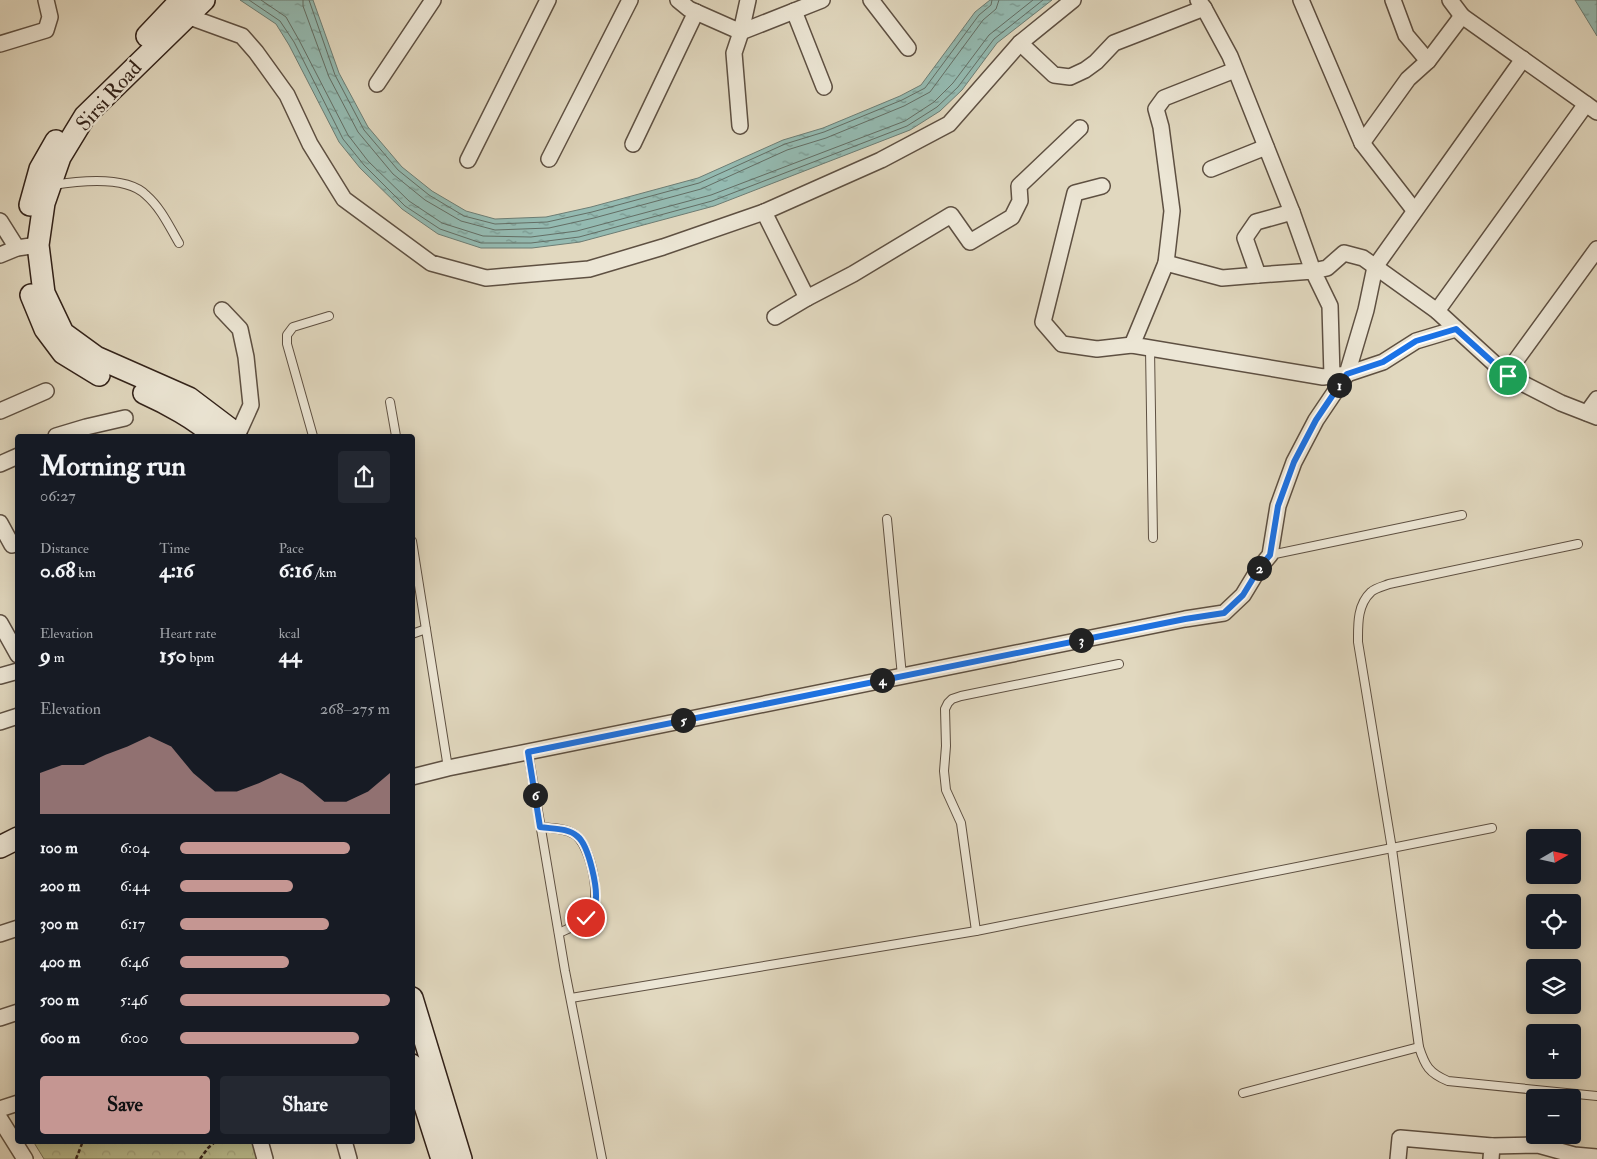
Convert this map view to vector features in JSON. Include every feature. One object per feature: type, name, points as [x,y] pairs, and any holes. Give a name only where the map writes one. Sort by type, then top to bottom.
[{"type":"street","points":[[0,44],[46,30],[50,17],[46,0]]},
{"type":"street","name":"Sirsi Road","points":[[204,0],[181,5],[66,123],[40,169],[27,216],[27,246],[31,297],[45,329],[63,352],[96,374],[160,400],[207,429],[211,434]]},
{"type":"street","points":[[377,84],[433,0]]},
{"type":"street","points":[[468,160],[548,0]]},
{"type":"street","points":[[549,159],[630,0]]},
{"type":"street","points":[[678,0],[689,9],[741,32],[822,0]]},
{"type":"street","points":[[740,126],[734,52],[741,32],[748,0]]},
{"type":"street","points":[[871,0],[908,48]]},
{"type":"street","points":[[181,5],[242,36],[256,52],[287,95],[310,144],[344,200],[431,263],[486,278],[589,269],[663,247],[764,212],[866,167],[949,124],[1020,43],[1073,0]]},
{"type":"street","points":[[1301,0],[1362,143],[1414,210]]},
{"type":"street","points":[[1393,0],[1406,35],[1428,60]]},
{"type":"street","points":[[1437,312],[1592,108],[1462,16],[1450,0]]},
{"type":"street","points":[[1020,43],[1054,75],[1070,77],[1096,62],[1114,43],[1201,4],[1230,56],[1292,212],[1313,272],[1330,306],[1332,376]]},
{"type":"street","name":"Sirsi Road","points":[[181,5],[85,116],[60,157],[41,218],[27,246],[44,293],[63,333],[96,358],[189,398],[234,434]]},
{"type":"street","points":[[794,11],[824,87]]},
{"type":"street","points":[[633,144],[696,12]]},
{"type":"street","points":[[1362,143],[1408,79],[1428,60],[1462,16]]},
{"type":"street","points":[[415,777],[448,768],[1185,619],[1224,613],[1243,595],[1260,567],[1270,555],[1278,506],[1294,462],[1316,420],[1347,374],[1366,310],[1375,267],[1523,59]]},
{"type":"street","points":[[1132,346],[1166,262],[1172,211],[1162,127],[1156,109],[1164,98],[1235,70]]},
{"type":"street","points":[[775,317],[853,274],[950,215],[970,242],[1012,217],[1020,201],[1019,186],[1080,128]]},
{"type":"street","points":[[1211,169],[1266,147]]},
{"type":"street","points":[[1102,186],[1075,193],[1043,322],[1062,344],[1097,349],[1132,346],[1323,377],[1347,374],[1383,362],[1416,341],[1456,329]]},
{"type":"street","points":[[764,212],[807,298]]},
{"type":"street","points":[[1258,275],[1245,238],[1256,222],[1292,212]]},
{"type":"street","points":[[0,222],[27,246],[0,255]]},
{"type":"street","points":[[1506,374],[1597,249]]},
{"type":"street","points":[[1166,262],[1222,278],[1313,272],[1327,268],[1344,253],[1363,258],[1437,312],[1506,374],[1561,403],[1592,415],[1597,399]]},
{"type":"street","points":[[222,310],[240,329],[246,357],[250,405],[237,434]]},
{"type":"street","points":[[0,411],[46,391]]},
{"type":"street","points":[[64,434],[125,418]]},
{"type":"street","points":[[0,464],[15,457]]},
{"type":"street","points":[[0,524],[10,547]]},
{"type":"street","points":[[0,623],[15,649]]},
{"type":"street","points":[[0,676],[15,673]]},
{"type":"street","points":[[0,722],[15,717]]},
{"type":"street","points":[[4,840],[15,827]]},
{"type":"street","points":[[0,934],[15,929]]},
{"type":"street","points":[[415,1008],[462,1159]]},
{"type":"street","points":[[0,1018],[15,1013]]},
{"type":"street","points":[[415,1074],[442,1159]]},
{"type":"street","points":[[0,1109],[15,1104]]},
{"type":"street","points":[[0,1119],[15,1143]]},
{"type":"street","points":[[1398,1159],[1400,1138],[1492,1153],[1538,1145],[1574,1155],[1597,1157]]},
{"type":"street","points":[[16,1144],[25,1159]]},
{"type":"street","points":[[261,1144],[265,1159]]},
{"type":"street","points":[[345,1144],[349,1159]]},
{"type":"lane","points":[[51,185],[81,181],[112,182],[133,186],[145,193],[159,209],[179,242]]},
{"type":"lane","points":[[313,434],[287,344],[287,335],[293,327],[329,316]]},
{"type":"lane","points":[[1150,349],[1153,538]]},
{"type":"lane","points":[[390,402],[396,434]]},
{"type":"lane","points":[[1270,555],[1462,516]]},
{"type":"lane","points":[[887,519],[902,676]]},
{"type":"lane","points":[[1578,544],[1389,584],[1371,592],[1362,605],[1358,621],[1358,642],[1392,849],[1422,1058],[1434,1075],[1448,1080],[1597,1096]]},
{"type":"lane","points":[[415,560],[448,768]]},
{"type":"lane","points":[[415,633],[426,629]]},
{"type":"lane","points":[[976,931],[961,823],[946,790],[945,782],[945,714],[948,703],[960,696],[1119,664]]},
{"type":"lane","points":[[528,752],[559,933],[602,1159]]},
{"type":"lane","points":[[540,827],[567,831],[581,839],[592,871],[596,895],[592,912],[578,924],[559,933]]},
{"type":"lane","points":[[571,998],[976,931],[1492,828]]},
{"type":"lane","points":[[1243,1093],[1419,1047]]},
{"type":"path","points":[[76,1159],[82,1144]]},
{"type":"path","points":[[200,1159],[213,1144]]},
{"type":"green space","points":[[35,1144],[253,1144],[257,1159],[44,1159]]},
{"type":"water","points":[[240,0],[313,0],[339,73],[368,127],[402,167],[432,191],[466,211],[495,219],[546,217],[698,178],[783,140],[823,128],[900,96],[921,85],[975,12],[990,0],[1052,0],[997,43],[962,90],[940,111],[910,130],[714,206],[580,242],[532,248],[481,248],[438,234],[402,209],[360,168],[339,142],[289,45],[276,24]]},
{"type":"water","points":[[1575,0],[1597,0],[1597,36]]},
{"type":"route","points":[[586,918],[592,912],[596,895],[586,849],[581,839],[575,834],[540,827],[528,752],[1185,619],[1224,613],[1243,595],[1260,567],[1270,555],[1278,506],[1294,462],[1316,420],[1347,374],[1383,362],[1416,341],[1456,329],[1508,376]]}]
